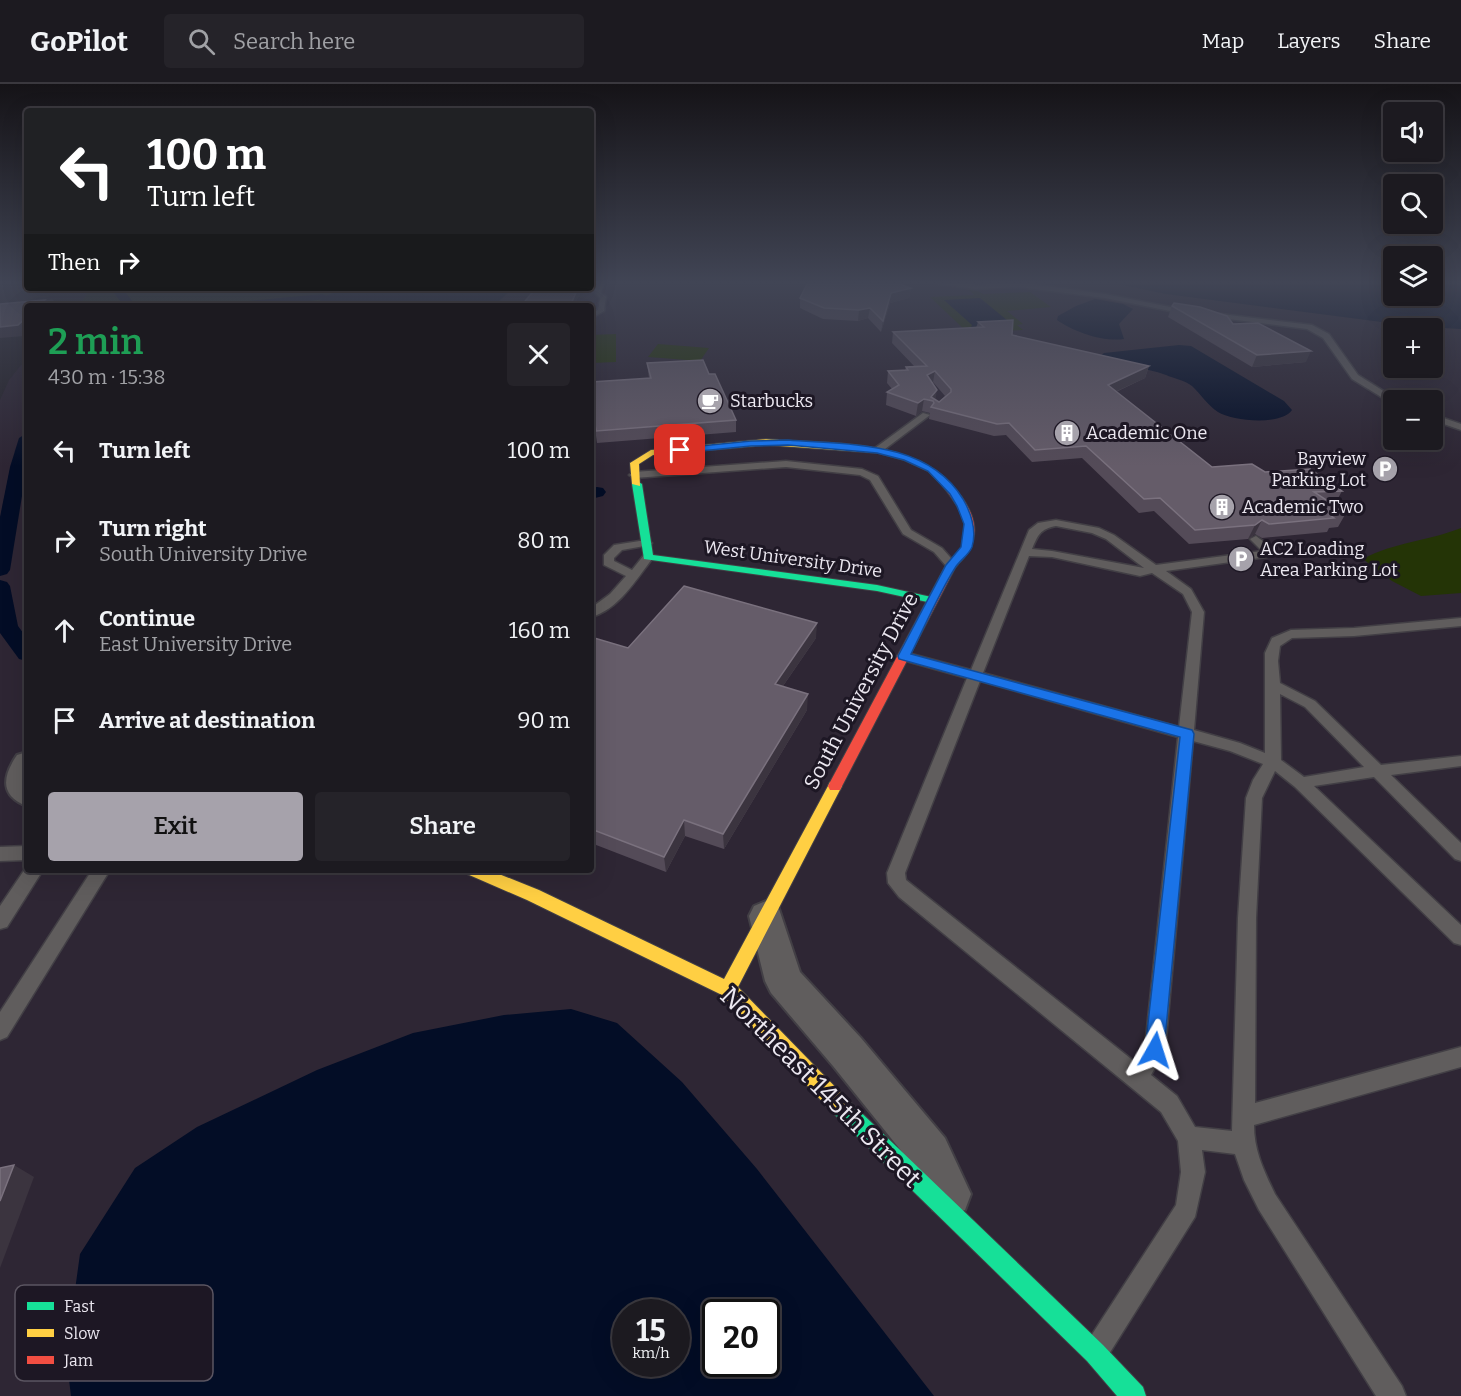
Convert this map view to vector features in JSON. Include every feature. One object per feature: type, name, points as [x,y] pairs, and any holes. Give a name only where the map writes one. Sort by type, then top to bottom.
[{"type":"street","name":"South University Drive","points":[[634,475],[634,463],[637,459],[651,453],[766,442],[878,450],[907,458],[932,469],[954,492],[969,524],[967,548],[951,565],[932,600],[728,989]]},
{"type":"street","points":[[634,475],[648,557]]},
{"type":"street","name":"West University Drive","points":[[648,557],[877,588],[932,600]]},
{"type":"street","points":[[24,767],[20,774],[19,787],[24,792]]},
{"type":"street","name":"Northeast 145th Street","points":[[480,873],[533,895],[728,989],[814,1081],[1095,1353],[1134,1396]]},
{"type":"street","name":"Northeast 145th Street","points":[[766,916],[784,981],[847,1052],[930,1153],[964,1226]]},
{"type":"lane","points":[[1331,343],[1355,377],[1383,394]]},
{"type":"lane","points":[[878,450],[926,415]]},
{"type":"lane","points":[[1443,421],[1461,427]]},
{"type":"lane","points":[[634,475],[786,464],[869,475],[907,532],[938,550],[951,565]]},
{"type":"lane","points":[[1095,1353],[1187,1209],[1193,1172],[1189,1138],[1168,1104],[905,892],[897,883],[896,873],[1031,536],[1042,525],[1066,524],[1095,530],[1110,537],[1129,553],[1191,594],[1197,606],[1187,734],[1155,1050],[1137,1077]]},
{"type":"lane","points":[[1025,552],[1052,554],[1140,572],[1267,554],[1268,550],[1256,539]]},
{"type":"lane","points":[[633,575],[614,567],[608,562],[608,557],[618,547],[646,543]]},
{"type":"lane","points":[[594,612],[633,575],[648,557]]},
{"type":"lane","points":[[1392,1396],[1267,1202],[1252,1172],[1243,1143],[1247,918],[1254,798],[1261,780],[1273,762],[1272,651],[1274,642],[1280,636],[1461,622]]},
{"type":"lane","points":[[904,656],[1235,747],[1273,762],[1301,783],[1461,937]]},
{"type":"lane","points":[[1273,685],[1310,704],[1461,854]]},
{"type":"lane","points":[[1301,783],[1461,761]]},
{"type":"lane","points":[[0,854],[24,853]]},
{"type":"lane","points":[[0,921],[32,873]]},
{"type":"lane","points":[[2,1023],[99,873]]},
{"type":"lane","points":[[1245,1116],[1461,1057]]},
{"type":"lane","points":[[1189,1138],[1243,1143]]},
{"type":"shaded area","points":[[594,343],[1383,343],[1383,378],[1443,378],[1443,343],[1461,343],[1461,1396],[0,1396],[0,400],[9,380],[21,365],[24,364],[24,873],[594,873]]},
{"type":"green space","points":[[594,343],[616,343],[616,362],[594,363]]},
{"type":"green space","points":[[658,344],[709,348],[700,361],[648,357]]},
{"type":"green space","points":[[1461,528],[1461,593],[1421,596],[1392,581],[1363,559],[1399,545]]},
{"type":"water","points":[[1179,345],[1191,346],[1284,401],[1292,410],[1286,415],[1267,420],[1234,418],[1218,412],[1192,386],[1186,383],[1158,372],[1100,356],[1104,353]]},
{"type":"water","points":[[571,1009],[617,1023],[682,1082],[757,1169],[934,1396],[71,1396],[69,1381],[213,1381],[213,1285],[76,1285],[80,1254],[135,1168],[197,1127],[317,1070],[413,1033],[504,1015]]},
{"type":"building","points":[[904,343],[1048,343],[1149,366],[1108,385],[1212,467],[1252,464],[1265,472],[1310,469],[1342,491],[1314,492],[1346,513],[1330,515],[1334,518],[1269,524],[1262,520],[1255,525],[1195,530],[1160,498],[1144,499],[1086,446],[1035,450],[1009,423],[997,424],[931,407],[933,401],[924,399],[918,403],[887,392],[899,385],[888,371],[927,366]],"holes":[[[935,371],[951,389],[951,392],[939,402],[931,397],[937,390],[927,375]]]},
{"type":"building","points":[[1237,343],[1296,343],[1311,351],[1257,355]]},
{"type":"building","points":[[703,360],[709,374],[715,374],[736,420],[596,431],[594,382],[651,378],[647,363]]},
{"type":"building","points":[[684,586],[817,623],[775,684],[808,694],[723,834],[684,820],[664,857],[594,830],[594,638],[628,648]]},
{"type":"building","points":[[14,1165],[0,1201],[0,1168]]},
{"type":"waterway","points":[[0,570],[18,467],[24,448]]},
{"type":"waterway","points":[[0,586],[7,627],[24,650]]},
{"type":"traffic: fast","points":[[637,484],[648,557],[877,588],[932,600]]},
{"type":"traffic: fast","points":[[840,1106],[1095,1353],[1134,1396]]},
{"type":"traffic: slow","points":[[637,484],[634,463],[651,453],[766,442],[878,450],[907,458],[931,469],[947,485]]},
{"type":"traffic: slow","points":[[728,989],[835,786]]},
{"type":"traffic: slow","points":[[480,873],[533,895],[728,989],[840,1106]]},
{"type":"traffic: jam","points":[[835,786],[951,565],[967,547],[969,530],[966,513],[958,498],[947,485]]},
{"type":"place","name":"Starbucks","points":[[710,401]]},
{"type":"place","name":"Academic One","points":[[1067,433]]},
{"type":"place","name":"Bayview Parking Lot","points":[[1385,469]]},
{"type":"place","name":"Academic Two","points":[[1222,507]]},
{"type":"place","name":"AC2 Loading Area Parking Lot","points":[[1241,559]]},
{"type":"route","points":[[680,450],[766,442],[788,443],[878,450],[907,458],[932,469],[954,492],[962,506],[969,524],[967,548],[951,565],[904,656],[1187,734],[1155,1050]]}]
